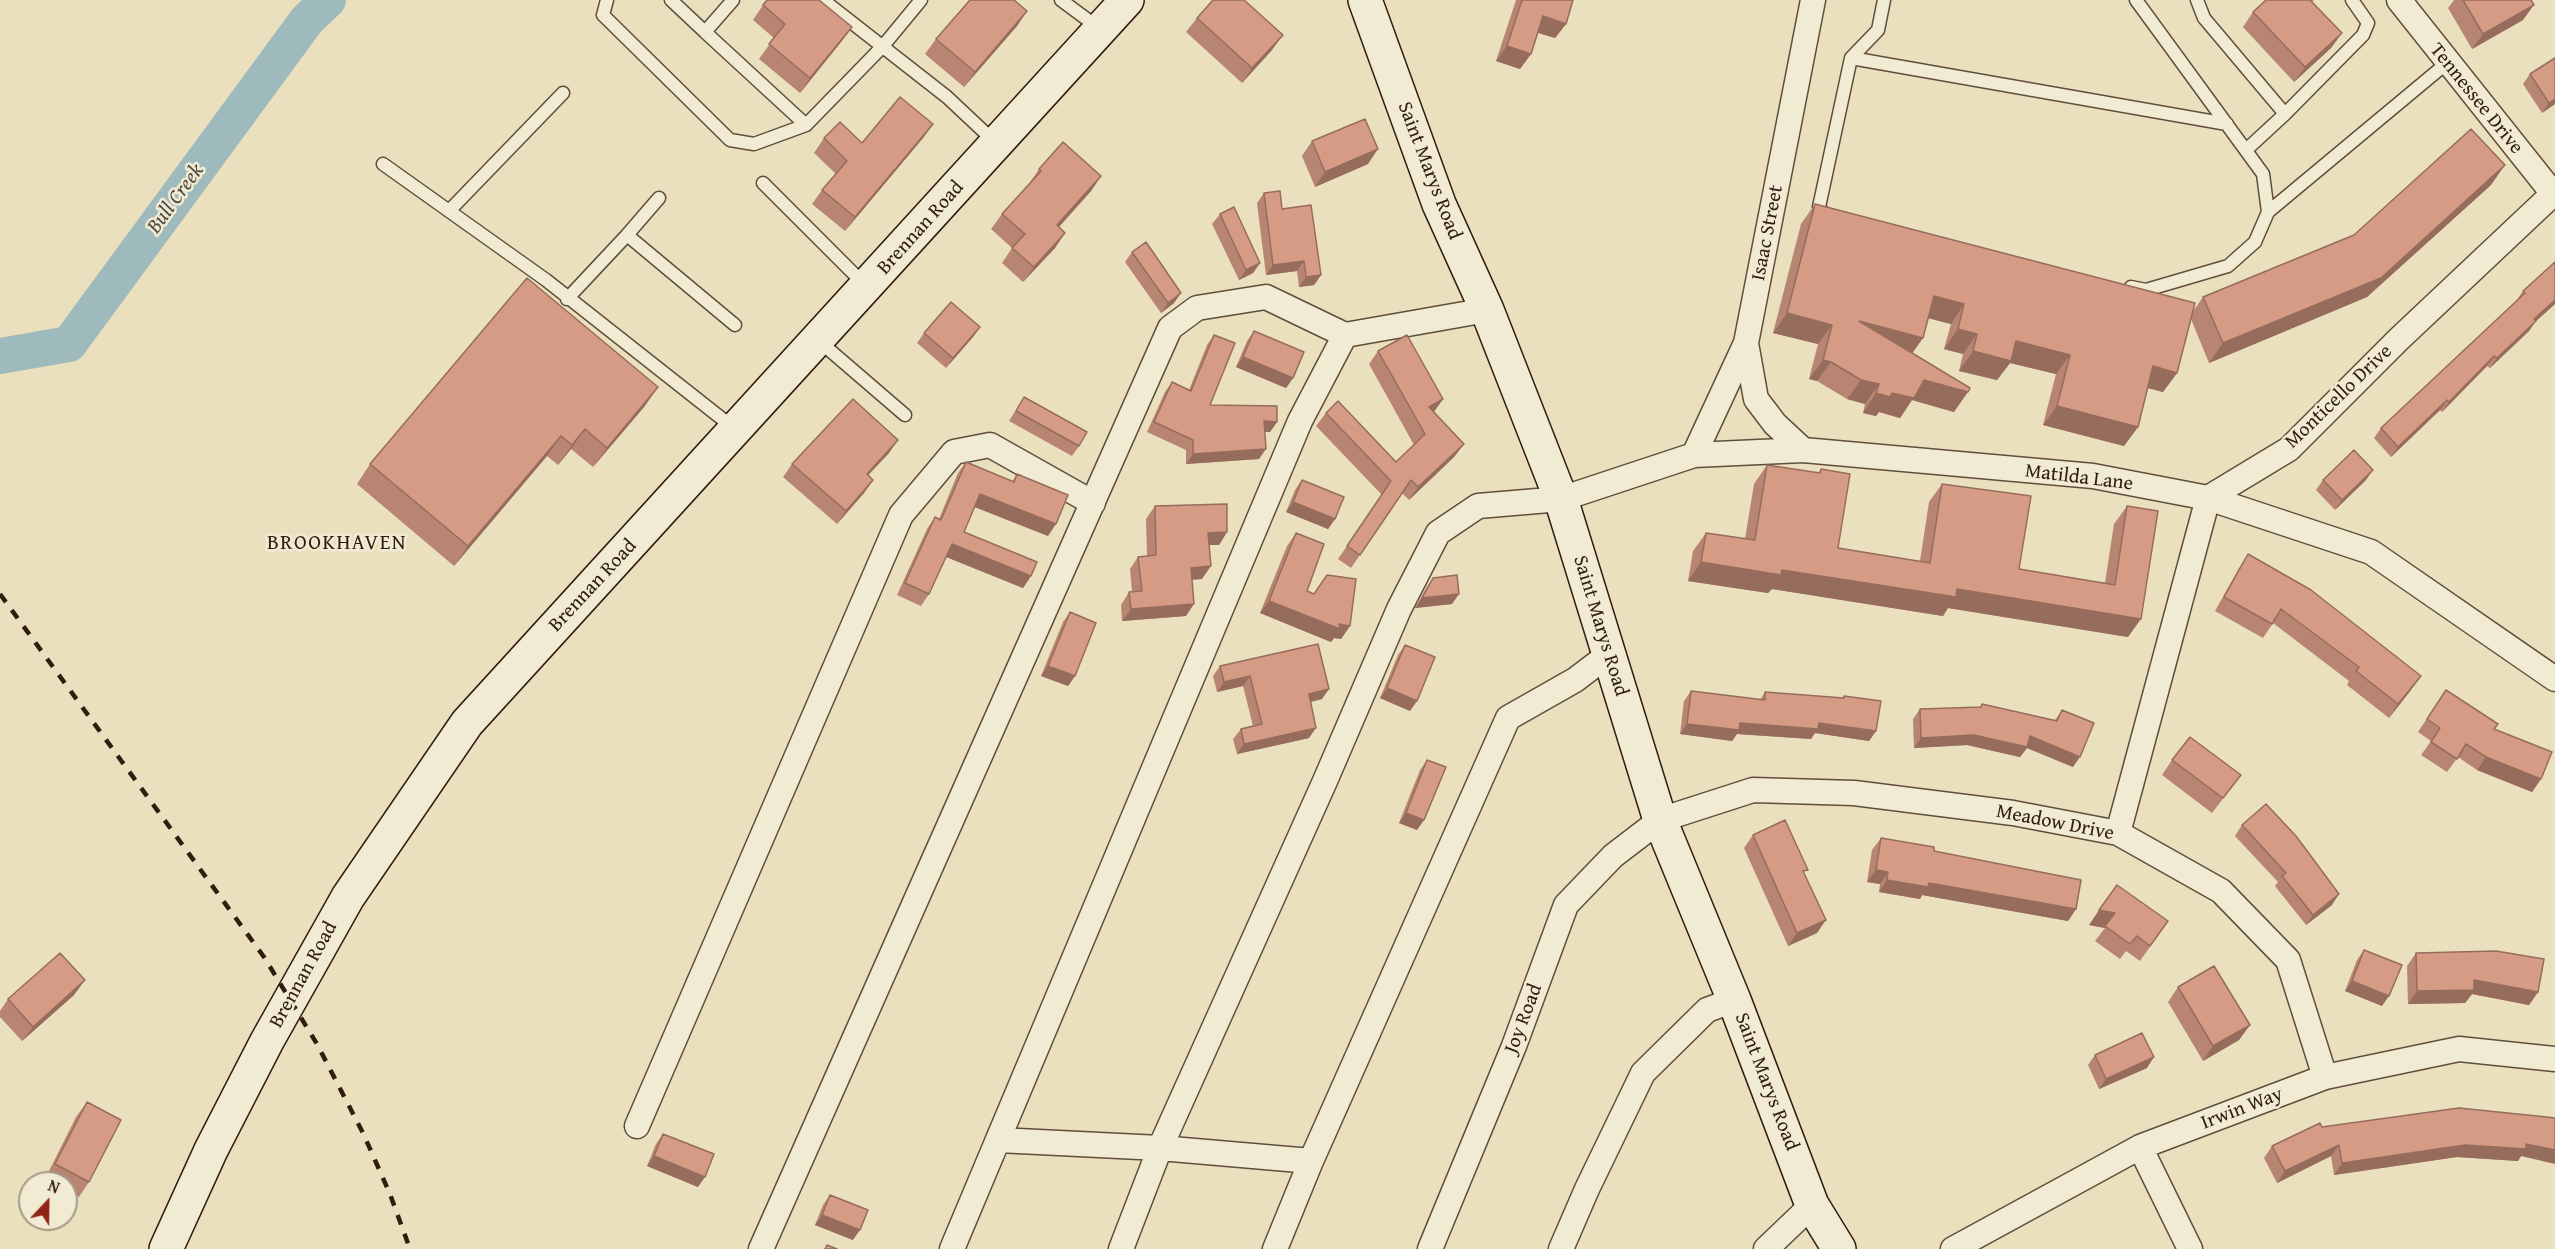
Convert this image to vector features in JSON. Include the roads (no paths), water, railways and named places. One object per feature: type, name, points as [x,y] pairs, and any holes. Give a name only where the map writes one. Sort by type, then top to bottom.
[{"type":"street","name":"Brennan Road","points":[[166,1249],[211,1150],[267,1041],[348,897],[467,723],[1127,0]]},
{"type":"street","name":"Saint Marys Road","points":[[1365,0],[1439,204],[1487,310],[1561,499],[1660,820],[1734,1000],[1812,1205],[1839,1249]]},
{"type":"street","name":"Isaac Street","points":[[1803,450],[1775,424],[1756,399],[1746,343],[1813,0]]},
{"type":"street","name":"Tennessee Drive","points":[[2398,0],[2554,194]]},
{"type":"street","name":"Monticello Drive","points":[[2208,498],[2289,448],[2399,339],[2554,194]]},
{"type":"street","points":[[761,1249],[1170,328],[1197,308],[1266,297],[1345,335],[1487,310]]},
{"type":"street","points":[[952,1249],[1300,421],[1345,335]]},
{"type":"street","points":[[1694,455],[1746,343]]},
{"type":"street","points":[[637,1126],[901,515],[954,452],[990,444],[1093,503]]},
{"type":"street","name":"Matilda Lane","points":[[1121,1249],[1160,1148],[1325,781],[1399,609],[1438,533],[1478,506],[1561,499],[1694,455],[1803,450],[2093,476],[2208,498],[2371,552],[2555,679]]},
{"type":"street","points":[[2118,833],[2208,498]]},
{"type":"street","points":[[1275,1249],[1311,1161],[1508,718],[1575,680],[1608,655]]},
{"type":"street","name":"Meadow Drive","points":[[1660,820],[1752,790],[1854,793],[2013,813],[2118,833],[2221,891],[2288,960],[2325,1077]]},
{"type":"street","name":"Joy Road","points":[[1430,1249],[1514,1046],[1566,905],[1613,856],[1660,820]]},
{"type":"street","points":[[1561,1249],[1643,1073],[1707,1010],[1734,1000]]},
{"type":"street","name":"Irwin Way","points":[[1953,1249],[2140,1147],[2325,1077],[2459,1050],[2555,1059]]},
{"type":"street","points":[[998,1140],[1160,1148],[1311,1161]]},
{"type":"street","points":[[2140,1147],[2190,1249]]},
{"type":"street","points":[[1766,1249],[1812,1205]]},
{"type":"lane","points":[[606,0],[603,15],[730,140],[754,144],[806,124],[882,46],[921,0]]},
{"type":"lane","points":[[671,0],[806,124]]},
{"type":"lane","points":[[705,32],[733,0]]},
{"type":"lane","points":[[823,0],[947,97],[997,144]]},
{"type":"lane","points":[[1061,0],[1101,30]]},
{"type":"lane","points":[[1837,221],[1828,219],[1819,207],[1851,58],[1878,30],[1884,0]]},
{"type":"lane","points":[[2136,0],[2263,174],[2268,212]]},
{"type":"lane","points":[[2197,0],[2204,18],[2285,114]]},
{"type":"lane","points":[[2246,150],[2363,35],[2368,23],[2352,0]]},
{"type":"lane","points":[[1851,58],[2227,124]]},
{"type":"lane","points":[[2118,284],[2146,290],[2228,266],[2255,242],[2268,212],[2447,63]]},
{"type":"lane","points":[[449,211],[563,93]]},
{"type":"lane","points":[[383,164],[546,280],[567,299],[736,430]]},
{"type":"lane","points":[[763,183],[867,287]]},
{"type":"lane","points":[[567,299],[659,198]]},
{"type":"lane","points":[[627,235],[735,325]]},
{"type":"lane","points":[[818,340],[905,415]]},
{"type":"waterway","name":"Bull Creek","points":[[0,356],[69,344],[307,20],[328,0]]},
{"type":"railway","points":[[0,594],[264,957],[317,1044],[363,1133],[390,1194],[410,1249]]},
{"type":"district","name":"BROOKHAVEN","points":[[337,544]]}]
